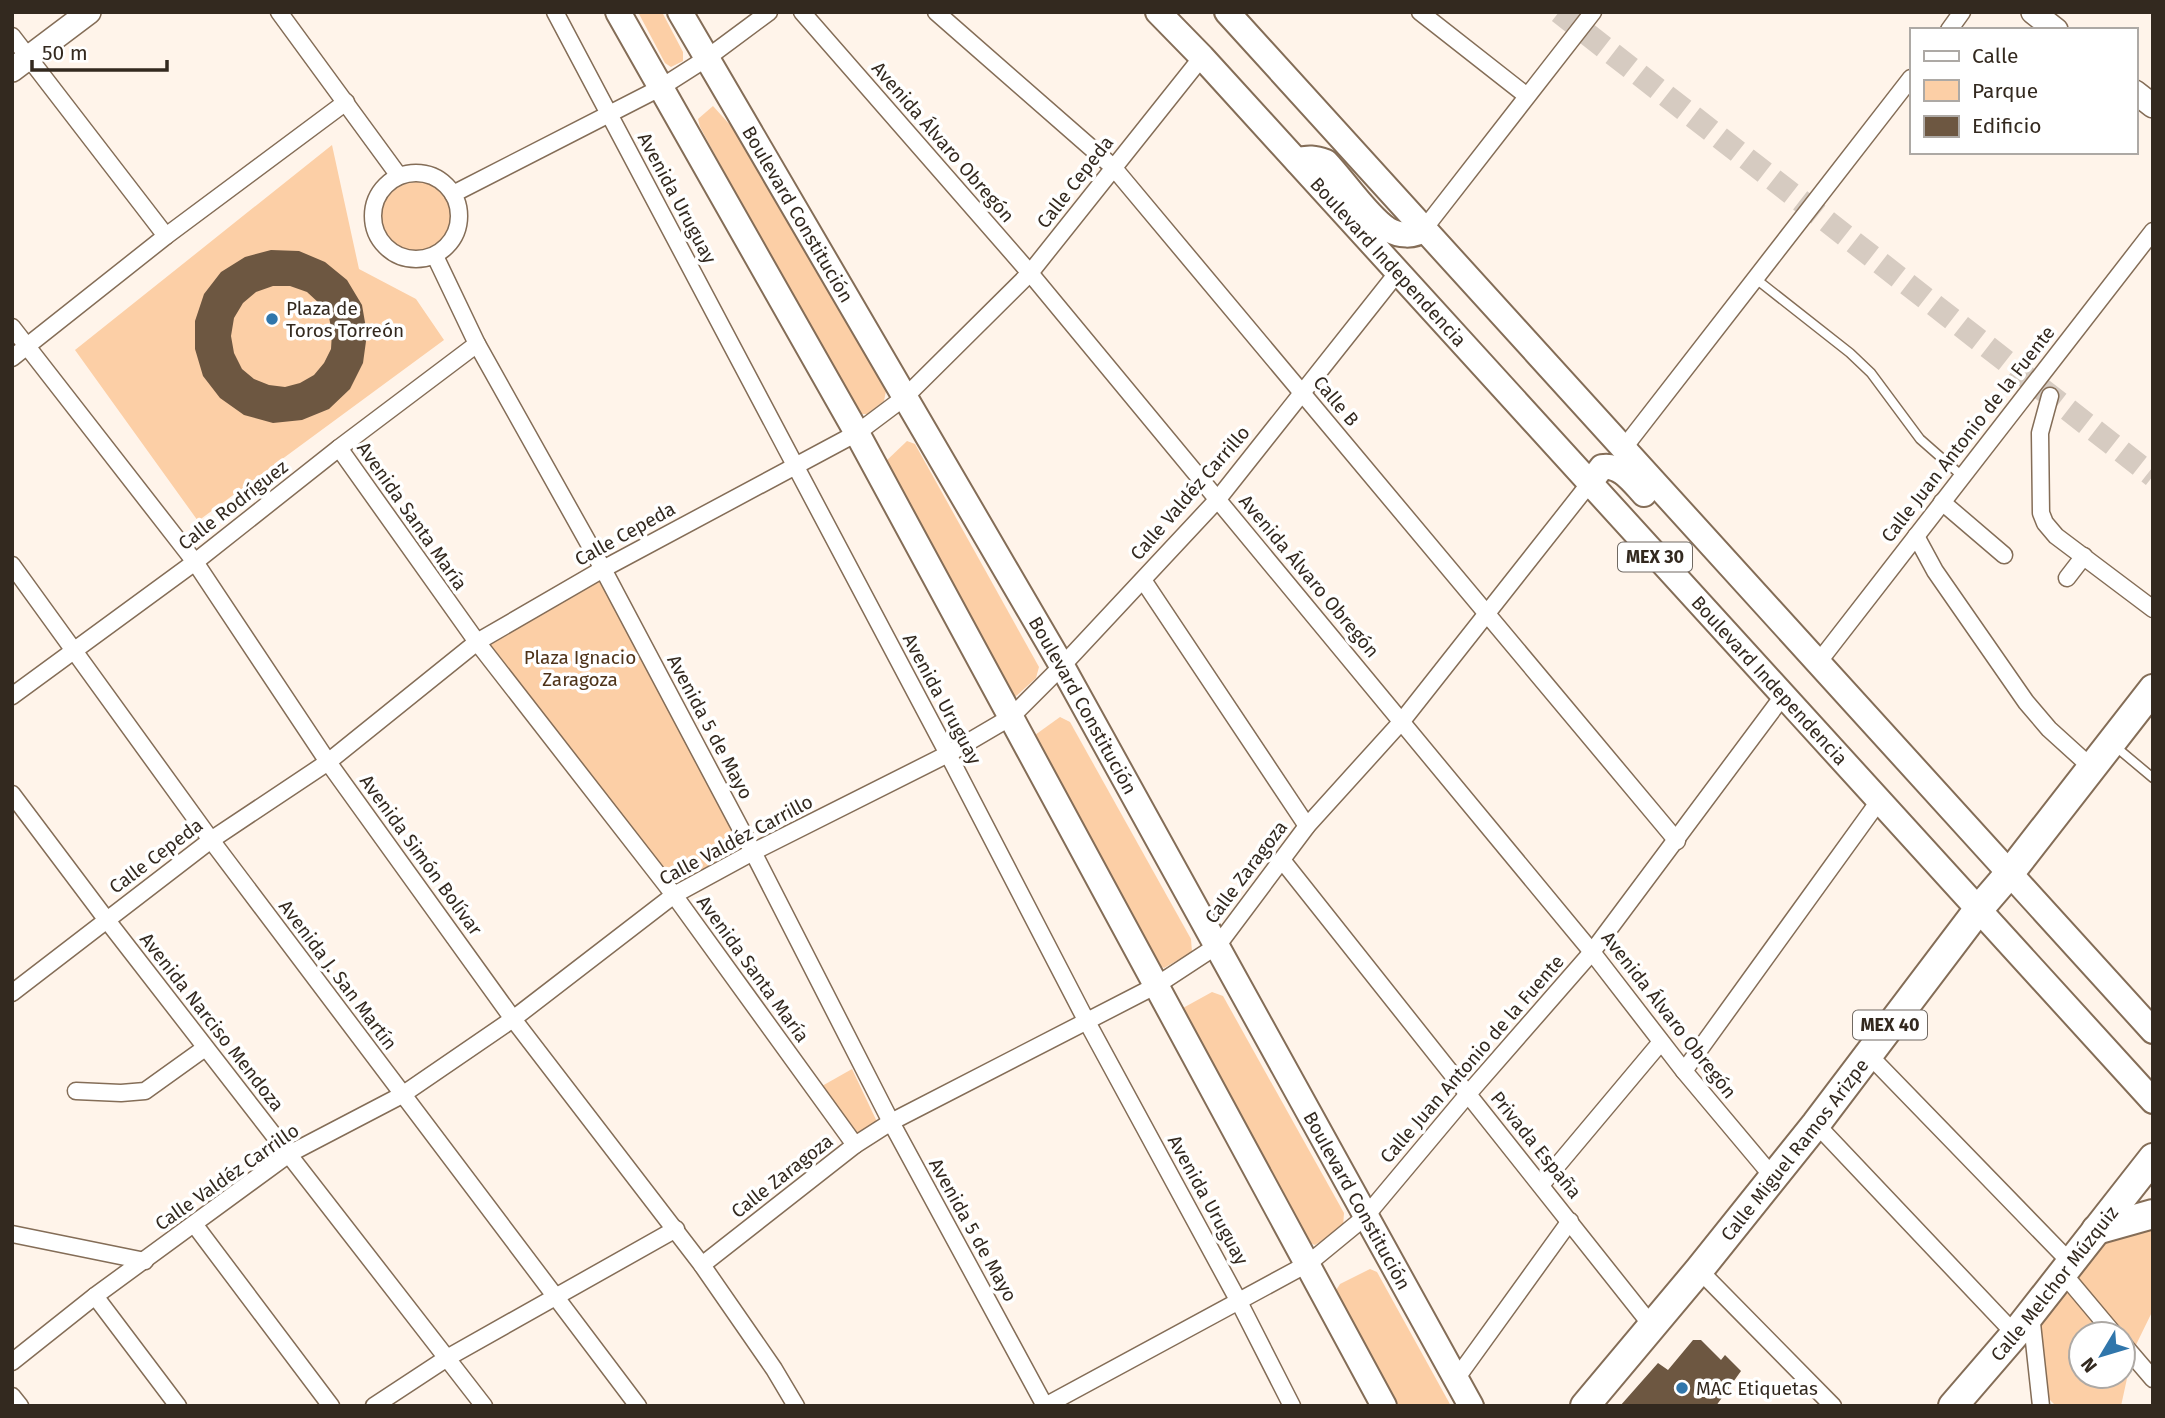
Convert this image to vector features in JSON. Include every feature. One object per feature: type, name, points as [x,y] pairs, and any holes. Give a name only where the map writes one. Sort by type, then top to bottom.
[{"type":"highway","name":"Calle Miguel Ramos Arizpe","points":[[1585,1406],[1816,1124],[1978,909],[2009,874],[2153,689]]},
{"type":"highway","name":"Calle Melchor Múzquiz","points":[[1953,1406],[2015,1334],[2153,1158]]},
{"type":"highway","points":[[2096,1230],[2153,1214]]},
{"type":"main road","points":[[618,12],[857,433],[1384,1406]]},
{"type":"main road","name":"Boulevard Constitución","points":[[680,12],[1062,666],[1471,1406]]},
{"type":"main road","name":"Boulevard Independencia","points":[[1158,12],[1202,57],[2153,1101]]},
{"type":"main road","name":"MEX 30","points":[[1231,14],[1817,664],[2153,1031]]},
{"type":"main road","points":[[1297,161],[1316,158],[1326,162],[1388,230],[1405,235],[1418,234],[1424,229]]},
{"type":"main road","points":[[1589,484],[1602,467],[1617,469],[1677,528],[1702,535]]},
{"type":"street","points":[[21,64],[89,12]]},
{"type":"street","points":[[279,12],[399,176]]},
{"type":"street","name":"Avenida Uruguay","points":[[555,12],[1292,1406]]},
{"type":"street","points":[[453,194],[660,88],[707,58],[769,12]]},
{"type":"street","name":"Avenida Álvaro Obregón","points":[[802,12],[1030,273],[1402,720],[1592,952],[1684,1071],[1773,1177]]},
{"type":"street","name":"Calle B","points":[[936,12],[1113,167],[1677,841]]},
{"type":"street","points":[[1420,12],[1527,96]]},
{"type":"street","points":[[1424,229],[1593,12]]},
{"type":"street","points":[[1950,28],[1962,12]]},
{"type":"street","points":[[2034,12],[2054,28]]},
{"type":"street","points":[[12,36],[21,64],[166,236]]},
{"type":"street","name":"Calle Cepeda","points":[[12,993],[211,840],[328,762],[477,642],[603,569],[857,433],[905,397],[1030,273],[1202,57]]},
{"type":"street","points":[[1623,449],[1910,79]]},
{"type":"street","points":[[2137,94],[2153,106]]},
{"type":"street","points":[[12,358],[166,236],[346,102]]},
{"type":"street","points":[[414,173],[429,175],[443,183],[453,194],[459,222],[455,236],[435,256],[421,260],[407,259],[394,254],[376,234],[373,206],[387,183],[399,176],[414,173]]},
{"type":"street","name":"Calle Juan Antonio de la Fuente","points":[[1817,664],[2153,231]]},
{"type":"street","name":"Avenida 5 de Mayo","points":[[435,256],[477,344],[603,569],[753,852],[891,1122],[1045,1406]]},
{"type":"street","name":"Calle Valdéz Carrillo","points":[[12,1362],[95,1296],[289,1154],[402,1095],[513,1019],[674,895],[948,754],[1011,717],[1218,499],[1398,272]]},
{"type":"street","name":"Avenida Simón Bolívar","points":[[12,327],[195,562],[328,762],[513,1019],[676,1229],[774,1369],[796,1406]]},
{"type":"street","name":"Calle Rodríguez","points":[[12,696],[195,562],[339,448],[477,344]]},
{"type":"street","points":[[2050,396],[2040,433],[2041,513],[2045,523],[2056,536],[2153,609]]},
{"type":"street","name":"Avenida Santa María","points":[[339,448],[477,642],[674,895],[855,1145]]},
{"type":"street","name":"Calle Zaragoza","points":[[702,1265],[855,1145],[891,1122],[1157,985],[1218,944],[1307,827],[1402,720],[1589,484]]},
{"type":"street","points":[[1942,502],[2004,555]]},
{"type":"street","points":[[1916,536],[1935,571],[2026,702],[2049,729],[2092,768]]},
{"type":"street","points":[[2067,578],[2084,556]]},
{"type":"street","name":"Avenida J. San Martín","points":[[12,565],[211,840],[638,1406]]},
{"type":"street","points":[[1143,580],[1307,827]]},
{"type":"street","name":"Calle Juan Antonio de la Fuente","points":[[1045,1406],[1308,1263],[1365,1217],[1592,952],[1783,696]]},
{"type":"street","name":"Avenida Narciso Mendoza","points":[[12,794],[205,1048],[484,1406]]},
{"type":"street","points":[[1684,1071],[1879,801]]},
{"type":"street","name":"Privada España","points":[[1282,860],[1653,1325]]},
{"type":"street","points":[[1541,1185],[1661,1042]]},
{"type":"street","points":[[76,1091],[145,1091],[205,1048]]},
{"type":"street","points":[[1868,1054],[2066,1267],[2104,1320]]},
{"type":"street","points":[[1816,1124],[2015,1334]]},
{"type":"street","points":[[1457,1379],[1570,1221]]},
{"type":"street","points":[[194,1224],[331,1406]]},
{"type":"street","points":[[373,1406],[447,1358],[676,1229]]},
{"type":"street","points":[[12,1234],[145,1261]]},
{"type":"street","points":[[1699,1270],[1833,1406]]},
{"type":"street","points":[[95,1296],[178,1406]]},
{"type":"street","points":[[2031,1312],[2043,1403]]},
{"type":"street","points":[[2137,1360],[2153,1379]]},
{"type":"street","points":[[12,1396],[20,1406]]},
{"type":"lane","points":[[1756,279],[1850,353],[1871,373],[1920,439],[1962,476]]},
{"type":"lane","points":[[2110,743],[2153,778]]},
{"type":"green space","points":[[638,12],[662,12],[683,52],[683,61],[671,67],[665,63]]},
{"type":"green space","points":[[713,106],[749,146],[886,391],[884,401],[867,414],[855,414],[700,127],[698,119]]},
{"type":"green space","name":"Plaza de Toros Torreón","points":[[332,145],[359,269],[416,299],[444,340],[198,521],[75,350]]},
{"type":"green space","points":[[417,182],[437,188],[447,198],[453,218],[447,238],[437,248],[417,254],[397,248],[387,238],[381,218],[387,198],[397,188]]},
{"type":"green space","points":[[907,441],[915,444],[1039,667],[1036,678],[1014,698],[884,463]]},
{"type":"green space","name":"Plaza Ignacio Zaragoza","points":[[602,570],[751,851],[673,894],[477,642]]},
{"type":"green space","points":[[1060,717],[1070,722],[1191,939],[1192,952],[1164,968],[1153,963],[1033,742],[1035,735]]},
{"type":"green space","points":[[1212,992],[1223,996],[1344,1213],[1343,1227],[1315,1245],[1303,1240],[1182,1018],[1183,1008]]},
{"type":"green space","points":[[852,1069],[879,1126],[860,1136],[822,1086]]},
{"type":"green space","points":[[2153,1206],[2153,1310],[2137,1343],[2137,1320],[2067,1320],[2067,1390],[2124,1390],[2121,1406],[2056,1406],[2046,1396],[2031,1305],[2059,1268]]},
{"type":"green space","points":[[1370,1269],[1377,1272],[1451,1406],[1393,1406],[1333,1295],[1340,1284]]},
{"type":"building","points":[[271,250],[299,251],[325,262],[347,280],[362,305],[367,334],[363,363],[350,389],[329,409],[302,420],[273,423],[244,415],[220,398],[203,376],[195,349],[195,321],[204,294],[221,272],[245,257]],"holes":[[[273,286],[290,286],[307,292],[329,317],[331,349],[314,375],[285,387],[269,385],[254,379],[242,369],[234,353],[231,336],[234,318],[243,303],[256,292]]]},
{"type":"building","name":"MAC Etiquetas","points":[[1693,1340],[1701,1340],[1721,1360],[1725,1355],[1741,1371],[1716,1406],[1620,1406],[1658,1363],[1668,1370]]},
{"type":"tunnel","points":[[1559,12],[2153,476]]},
{"type":"place","name":"Plaza de Toros Torreón","points":[[272,319]]},
{"type":"place","name":"MAC Etiquetas","points":[[1682,1388]]}]
